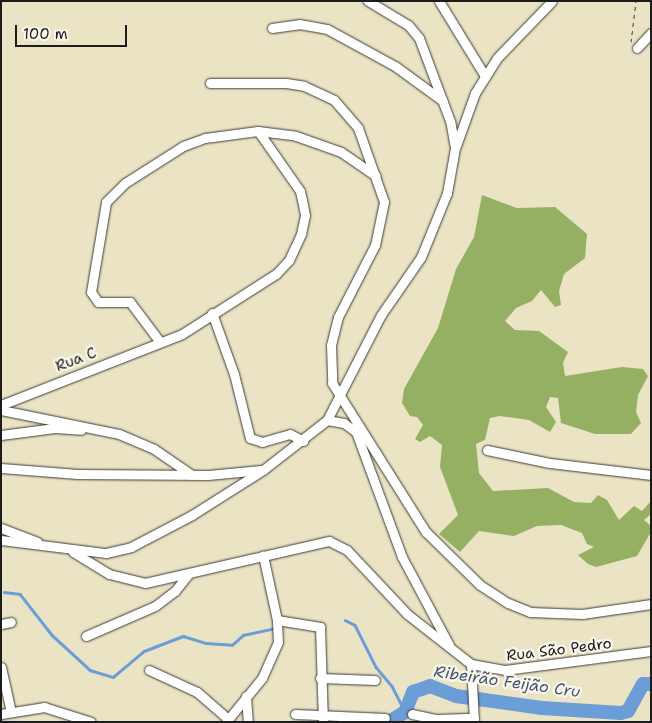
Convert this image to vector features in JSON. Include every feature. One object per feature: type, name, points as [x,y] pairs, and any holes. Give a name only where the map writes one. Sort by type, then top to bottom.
[{"type":"street","points":[[368,1],[408,25],[419,38],[443,101],[455,148]]},
{"type":"street","points":[[439,1],[485,76]]},
{"type":"street","points":[[1,540],[106,553],[131,547],[192,515],[263,470],[303,441],[327,420],[342,398],[382,315],[422,256],[447,193],[455,148],[475,93],[508,44],[552,1]]},
{"type":"street","points":[[272,28],[299,24],[327,29],[395,66],[443,101]]},
{"type":"street","points":[[637,48],[651,32]]},
{"type":"street","points":[[210,83],[286,83],[334,100],[358,128],[378,178],[384,202],[379,235],[338,316],[331,345],[332,383],[426,532],[451,560],[480,584],[508,603],[530,612],[582,614],[651,604]]},
{"type":"street","points":[[160,342],[130,302],[98,302],[90,292],[106,202],[125,183],[183,146],[205,138],[258,131],[296,136],[341,152],[378,178]]},
{"type":"street","name":"Rua C","points":[[1,405],[182,334],[212,313],[276,274],[289,260],[301,234],[305,215],[300,191],[258,131]]},
{"type":"street","points":[[212,313],[241,397],[250,438],[262,442],[290,434],[303,441]]},
{"type":"street","points":[[1,410],[119,434],[154,448],[192,475]]},
{"type":"street","points":[[327,420],[344,423],[356,432],[398,548],[450,647]]},
{"type":"street","points":[[1,435],[55,428],[119,434]]},
{"type":"street","points":[[487,450],[550,463],[651,475]]},
{"type":"street","points":[[1,468],[78,474],[192,475],[263,470]]},
{"type":"street","points":[[1,528],[46,547]]},
{"type":"street","points":[[71,550],[103,571],[124,579],[156,582],[320,541],[340,546],[407,614],[471,664],[474,720],[436,719],[412,714]]},
{"type":"street","points":[[149,670],[196,692],[227,720],[272,660],[278,642],[277,620],[263,555]]},
{"type":"street","points":[[86,636],[155,606],[175,591],[189,573]]},
{"type":"street","points":[[277,620],[320,627],[320,678],[323,718]]},
{"type":"street","points":[[1,624],[11,622]]},
{"type":"street","name":"Rua São Pedro","points":[[471,664],[505,670],[651,651]]},
{"type":"street","points":[[1,667],[11,712]]},
{"type":"street","points":[[320,678],[374,680]]},
{"type":"street","points":[[246,696],[248,722]]},
{"type":"street","points":[[1,714],[44,707],[91,722]]},
{"type":"street","points":[[295,714],[323,718],[385,718]]},
{"type":"path","points":[[636,1],[631,41],[632,46],[637,48]]},
{"type":"green space","points":[[482,195],[517,208],[555,207],[587,234],[585,258],[564,274],[559,291],[561,305],[555,307],[541,290],[532,301],[516,308],[505,321],[515,330],[539,331],[568,352],[563,363],[565,376],[622,367],[643,369],[648,376],[638,395],[636,412],[641,423],[631,434],[595,434],[561,423],[558,398],[550,397],[546,407],[556,422],[550,432],[529,420],[500,416],[490,418],[485,440],[476,444],[479,473],[493,491],[548,488],[574,502],[591,503],[598,495],[607,500],[619,520],[634,506],[642,511],[651,501],[651,514],[644,520],[651,526],[651,532],[637,556],[596,567],[588,564],[578,555],[594,547],[587,544],[582,533],[561,525],[537,526],[514,536],[479,531],[460,552],[439,534],[458,515],[440,467],[442,445],[430,436],[420,442],[415,439],[423,425],[417,417],[410,416],[402,403],[404,389],[438,328],[456,269],[474,237]]},
{"type":"waterway","points":[[4,592],[20,594],[52,635],[90,670],[113,677],[144,651],[183,636],[206,643],[232,645],[243,635],[272,629]]},
{"type":"waterway","points":[[345,620],[355,625],[376,667],[392,686],[405,712]]},
{"type":"waterway","name":"Ribeirão Feijão Cru","points":[[389,722],[405,712],[413,692],[430,686],[456,696],[542,708],[621,713],[628,711],[643,684],[651,684]]}]
